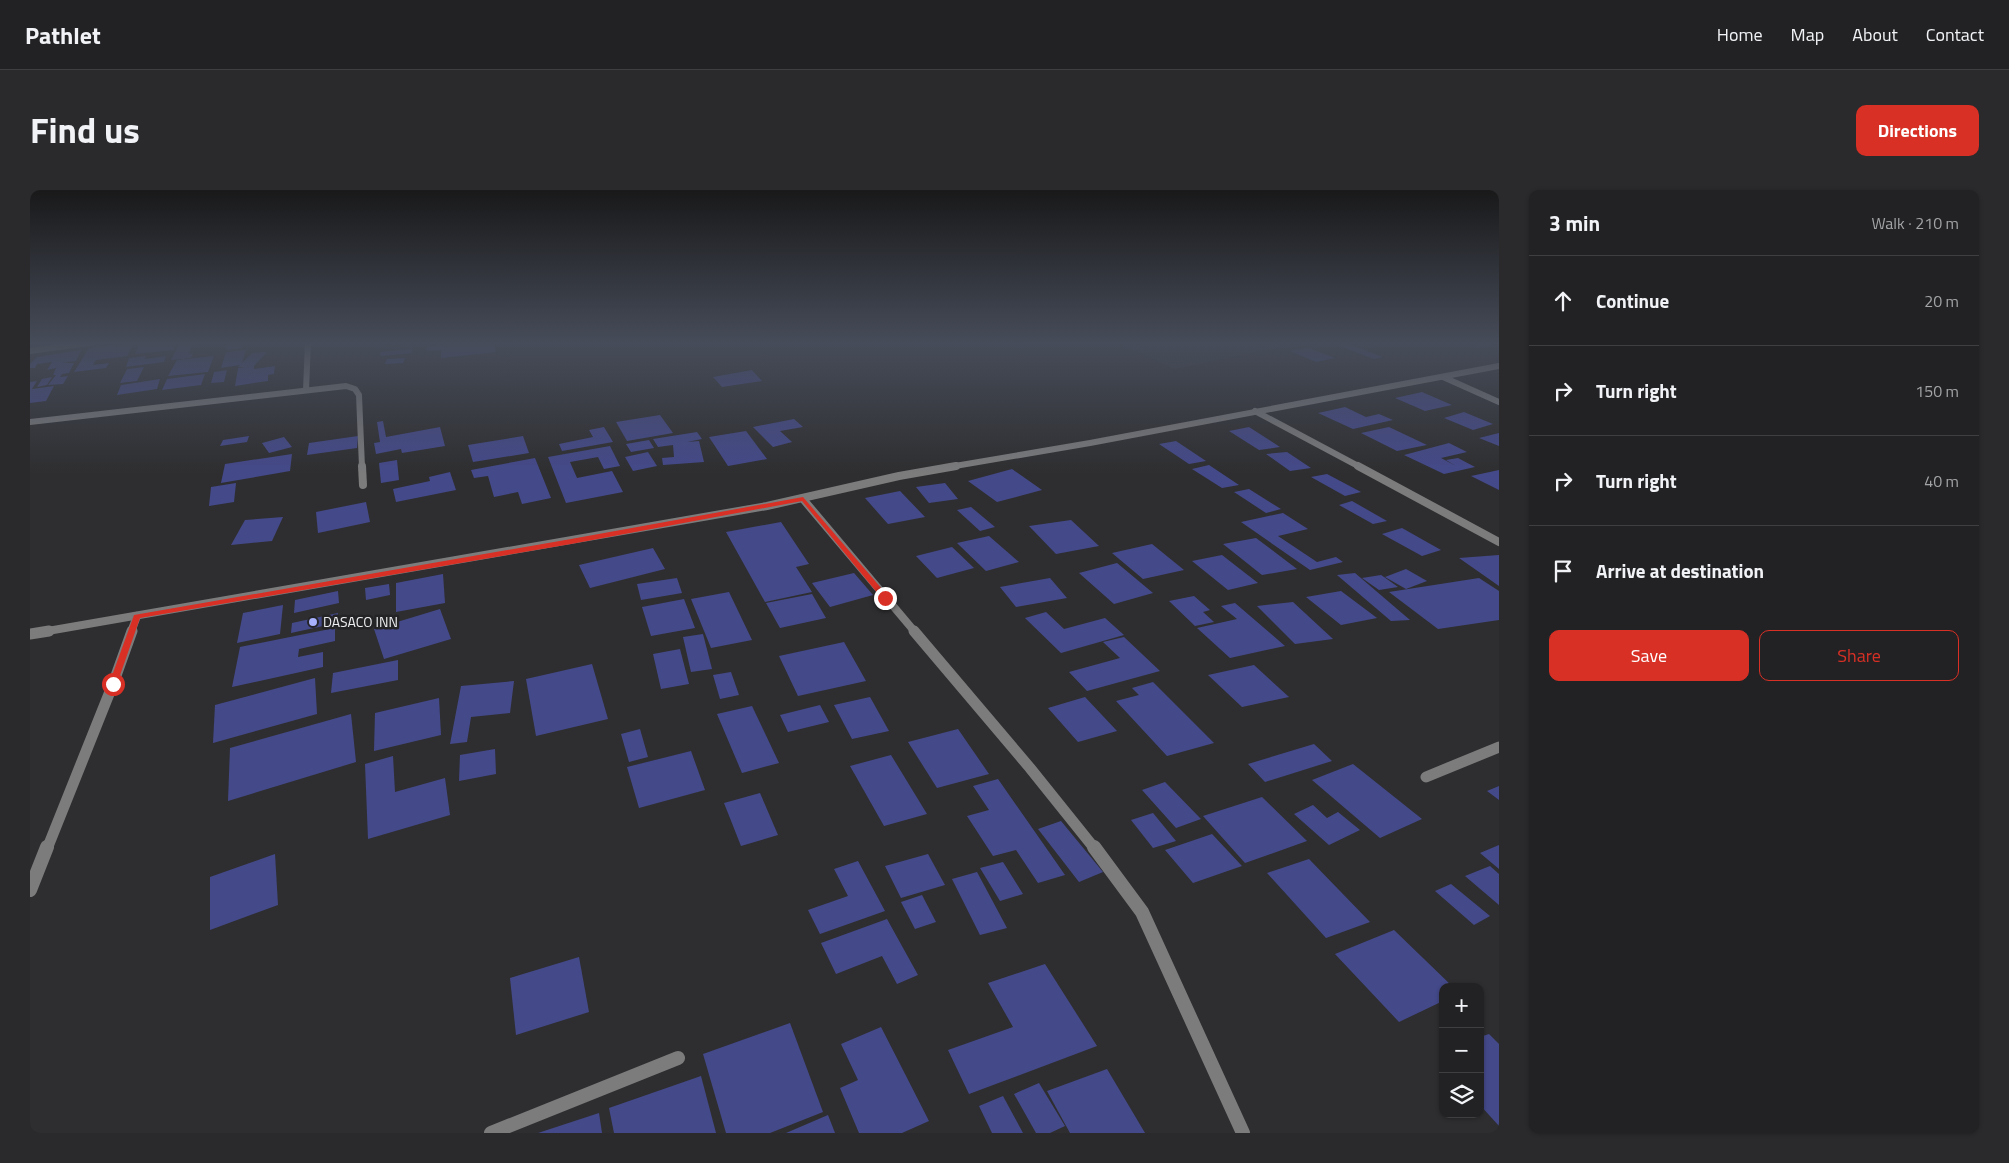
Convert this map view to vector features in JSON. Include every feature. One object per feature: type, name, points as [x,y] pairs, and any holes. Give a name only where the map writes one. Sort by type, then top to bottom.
[{"type":"street","points":[[30,422],[346,386]]},
{"type":"street","points":[[346,386],[355,389],[360,395],[362,485]]},
{"type":"street","points":[[30,634],[571,542],[803,499],[899,476],[1090,443],[1392,386]]},
{"type":"street","points":[[1463,386],[1499,402]]},
{"type":"street","points":[[1255,411],[1499,542]]},
{"type":"street","points":[[803,499],[1030,768],[1100,855],[1142,912],[1244,1133]]},
{"type":"street","points":[[30,890],[113,684],[137,616]]},
{"type":"street","points":[[1426,777],[1499,747]]},
{"type":"street","points":[[491,1133],[678,1058]]},
{"type":"building","points":[[30,386],[34,386],[32,389],[54,386],[46,401],[30,403]]},
{"type":"building","points":[[121,386],[158,386],[157,389],[117,395]]},
{"type":"building","points":[[164,386],[193,386],[162,390]]},
{"type":"building","points":[[1422,392],[1452,405],[1425,411],[1395,398]]},
{"type":"building","points":[[1345,407],[1366,417],[1379,414],[1393,420],[1353,429],[1318,413]]},
{"type":"building","points":[[1464,412],[1493,424],[1473,430],[1444,418]]},
{"type":"building","points":[[660,415],[673,433],[627,441],[616,422]]},
{"type":"building","points":[[794,419],[803,427],[780,431],[792,442],[773,447],[753,427]]},
{"type":"building","points":[[383,421],[386,437],[440,427],[445,446],[402,453],[401,449],[376,454],[374,443],[380,442],[377,422]]},
{"type":"building","points":[[604,427],[613,442],[562,451],[559,444],[593,437],[589,430]]},
{"type":"building","points":[[1249,427],[1280,447],[1259,450],[1229,431]]},
{"type":"building","points":[[1389,427],[1427,445],[1397,451],[1361,433]]},
{"type":"building","points":[[746,431],[767,459],[728,466],[709,437]]},
{"type":"building","points":[[697,432],[702,439],[687,442],[699,441],[704,462],[663,465],[662,458],[674,457],[673,445],[658,447],[653,439]]},
{"type":"building","points":[[1499,433],[1499,446],[1479,438]]},
{"type":"building","points":[[249,436],[247,442],[220,446],[223,440]]},
{"type":"building","points":[[358,436],[357,448],[307,455],[309,443]]},
{"type":"building","points":[[523,436],[529,453],[473,462],[468,445]]},
{"type":"building","points":[[284,437],[292,447],[269,453],[262,443]]},
{"type":"building","points":[[649,440],[654,448],[631,452],[626,444]]},
{"type":"building","points":[[1176,441],[1206,461],[1189,464],[1159,444]]},
{"type":"building","points":[[1449,443],[1467,452],[1441,458],[1456,466],[1446,460],[1458,458],[1475,467],[1444,474],[1404,455]]},
{"type":"building","points":[[610,446],[620,466],[604,469],[598,457],[570,462],[577,478],[612,471],[623,492],[566,503],[548,457]]},
{"type":"building","points":[[648,452],[657,466],[633,471],[625,457]]},
{"type":"building","points":[[1287,452],[1311,468],[1290,471],[1266,454]]},
{"type":"building","points":[[292,454],[290,471],[221,483],[225,464]]},
{"type":"building","points":[[535,458],[551,498],[522,504],[518,492],[494,497],[488,476],[474,478],[471,470]]},
{"type":"building","points":[[397,460],[399,480],[381,483],[379,463]]},
{"type":"building","points":[[1209,465],[1239,485],[1222,488],[1192,469]]},
{"type":"building","points":[[1012,469],[1042,490],[997,502],[968,481]]},
{"type":"building","points":[[1499,470],[1499,490],[1471,476]]},
{"type":"building","points":[[450,472],[456,490],[396,502],[393,489],[430,481],[429,477]]},
{"type":"building","points":[[1327,474],[1361,492],[1345,496],[1311,477]]},
{"type":"building","points":[[236,483],[234,502],[209,506],[211,487]]},
{"type":"building","points":[[945,483],[958,499],[929,503],[916,487]]},
{"type":"building","points":[[1249,489],[1281,509],[1266,513],[1234,492]]},
{"type":"building","points":[[900,491],[925,517],[888,524],[865,498]]},
{"type":"building","points":[[1352,501],[1387,521],[1373,524],[1339,505]]},
{"type":"building","points":[[366,502],[370,522],[318,533],[316,512]]},
{"type":"building","points":[[971,507],[995,527],[980,531],[957,510]]},
{"type":"building","points":[[1283,513],[1308,529],[1278,536],[1317,562],[1336,557],[1343,562],[1310,570],[1241,522]]},
{"type":"building","points":[[283,517],[272,541],[231,545],[245,520]]},
{"type":"building","points":[[1071,520],[1099,546],[1056,554],[1029,526]]},
{"type":"building","points":[[781,522],[809,564],[796,567],[812,592],[765,602],[726,532]]},
{"type":"building","points":[[1402,528],[1441,550],[1422,556],[1382,534]]},
{"type":"building","points":[[989,536],[1019,562],[986,571],[957,543]]},
{"type":"building","points":[[1256,538],[1297,569],[1262,575],[1223,544]]},
{"type":"building","points":[[1152,544],[1184,570],[1143,579],[1112,553]]},
{"type":"building","points":[[952,547],[974,568],[937,578],[916,556]]},
{"type":"building","points":[[653,548],[665,569],[590,588],[579,565]]},
{"type":"building","points":[[1222,555],[1258,583],[1228,590],[1192,561]]},
{"type":"building","points":[[1499,555],[1499,586],[1459,558]]},
{"type":"building","points":[[1117,563],[1153,593],[1114,604],[1079,573]]},
{"type":"building","points":[[1406,569],[1427,581],[1406,589],[1385,577]]},
{"type":"building","points":[[854,573],[873,595],[830,607],[812,583]]},
{"type":"building","points":[[1355,573],[1410,620],[1391,621],[1337,575]]},
{"type":"building","points":[[443,574],[445,603],[396,612],[396,583]]},
{"type":"building","points":[[1381,575],[1398,587],[1379,590],[1362,578]]},
{"type":"building","points":[[677,578],[682,593],[641,600],[637,584]]},
{"type":"building","points":[[1050,578],[1067,598],[1016,607],[1000,587]]},
{"type":"building","points":[[1479,578],[1499,591],[1499,620],[1438,629],[1389,592]]},
{"type":"building","points":[[389,584],[390,595],[366,600],[365,588]]},
{"type":"building","points":[[338,591],[339,603],[294,613],[295,600]]},
{"type":"building","points":[[1341,591],[1377,618],[1341,625],[1306,597]]},
{"type":"building","points":[[729,592],[752,640],[711,648],[691,599]]},
{"type":"building","points":[[812,594],[826,618],[780,628],[766,603]]},
{"type":"building","points":[[1194,596],[1210,610],[1203,612],[1214,622],[1195,626],[1169,601]]},
{"type":"building","points":[[684,599],[695,628],[651,636],[642,607]]},
{"type":"building","points":[[1293,602],[1333,639],[1295,644],[1257,606]]},
{"type":"building","points":[[1235,603],[1285,646],[1230,658],[1197,628],[1237,619],[1221,606]]},
{"type":"building","points":[[283,605],[280,634],[237,643],[243,613]]},
{"type":"building","points":[[440,609],[451,639],[384,659],[374,629]]},
{"type":"building","points":[[1046,612],[1064,629],[1105,618],[1124,635],[1061,653],[1025,618]]},
{"type":"building","points":[[338,613],[337,623],[291,633],[292,623]]},
{"type":"building","points":[[335,628],[335,641],[299,649],[298,657],[323,652],[323,667],[232,687],[240,647]]},
{"type":"building","points":[[703,634],[712,669],[691,672],[683,637]]},
{"type":"building","points":[[1124,637],[1160,671],[1087,691],[1069,672],[1120,658],[1103,642]]},
{"type":"building","points":[[844,642],[866,681],[798,696],[779,656]]},
{"type":"building","points":[[680,649],[689,684],[661,689],[653,654]]},
{"type":"building","points":[[398,660],[398,680],[331,693],[333,673]]},
{"type":"building","points":[[592,664],[608,719],[536,736],[526,679]]},
{"type":"building","points":[[1254,665],[1289,697],[1242,707],[1208,675]]},
{"type":"building","points":[[731,672],[739,695],[720,699],[713,675]]},
{"type":"building","points":[[315,678],[317,714],[213,743],[215,705]]},
{"type":"building","points":[[514,681],[510,713],[471,717],[467,742],[450,744],[461,686]]},
{"type":"building","points":[[1153,682],[1214,743],[1167,756],[1116,701],[1139,695],[1132,688]]},
{"type":"building","points":[[870,697],[889,731],[852,739],[834,705]]},
{"type":"building","points":[[1085,697],[1117,731],[1078,742],[1048,708]]},
{"type":"building","points":[[439,698],[441,735],[374,751],[375,713]]},
{"type":"building","points":[[820,705],[829,722],[788,732],[780,715]]},
{"type":"building","points":[[752,706],[779,763],[742,773],[717,714]]},
{"type":"building","points":[[351,714],[356,762],[228,801],[230,748]]},
{"type":"building","points":[[640,729],[648,757],[629,762],[621,734]]},
{"type":"building","points":[[958,729],[989,774],[937,788],[908,742]]},
{"type":"building","points":[[1314,744],[1332,761],[1265,782],[1248,764]]},
{"type":"building","points":[[495,749],[496,774],[459,781],[460,755]]},
{"type":"building","points":[[691,751],[705,790],[639,808],[627,767]]},
{"type":"building","points":[[891,755],[927,814],[884,826],[850,766]]},
{"type":"building","points":[[393,756],[395,792],[445,778],[450,815],[368,839],[365,764]]},
{"type":"building","points":[[1353,764],[1422,819],[1380,838],[1312,780]]},
{"type":"building","points":[[998,779],[1065,875],[1038,883],[1016,850],[993,856],[967,816],[989,810],[973,786]]},
{"type":"building","points":[[1165,782],[1201,819],[1176,828],[1142,790]]},
{"type":"building","points":[[1499,786],[1499,800],[1487,791]]},
{"type":"building","points":[[760,793],[778,835],[741,846],[724,803]]},
{"type":"building","points":[[1262,797],[1307,841],[1245,863],[1203,816]]},
{"type":"building","points":[[1313,805],[1327,818],[1338,812],[1360,830],[1329,845],[1294,814]]},
{"type":"building","points":[[1153,813],[1176,841],[1153,848],[1131,820]]},
{"type":"building","points":[[1061,821],[1103,872],[1079,882],[1038,829]]},
{"type":"building","points":[[1212,834],[1242,866],[1193,883],[1165,850]]},
{"type":"building","points":[[1499,845],[1499,869],[1480,853]]},
{"type":"building","points":[[275,854],[278,905],[210,930],[210,877]]},
{"type":"building","points":[[928,854],[945,885],[901,898],[885,866]]},
{"type":"building","points":[[1309,859],[1370,922],[1326,938],[1267,873]]},
{"type":"building","points":[[858,861],[885,911],[820,934],[808,910],[848,896],[834,869]]},
{"type":"building","points":[[1003,862],[1023,894],[1000,901],[980,868]]},
{"type":"building","points":[[1490,866],[1499,874],[1499,905],[1465,876]]},
{"type":"building","points":[[977,872],[1007,928],[980,935],[952,879]]},
{"type":"building","points":[[1451,884],[1490,916],[1474,925],[1435,891]]},
{"type":"building","points":[[922,895],[936,922],[915,929],[901,902]]},
{"type":"building","points":[[887,919],[918,975],[897,984],[882,956],[836,974],[821,943]]},
{"type":"building","points":[[1394,930],[1449,983],[1439,983],[1439,1003],[1399,1022],[1335,954]]},
{"type":"building","points":[[579,957],[589,1012],[516,1035],[510,978]]},
{"type":"building","points":[[1045,964],[1097,1046],[969,1094],[948,1050],[1013,1027],[988,983]]},
{"type":"building","points":[[790,1023],[823,1112],[770,1133],[726,1133],[703,1054]]},
{"type":"building","points":[[881,1027],[929,1121],[902,1133],[859,1133],[840,1088],[858,1080],[841,1044]]},
{"type":"building","points":[[1489,1034],[1499,1044],[1499,1126],[1484,1109],[1484,1036]]},
{"type":"building","points":[[1107,1069],[1145,1133],[1070,1133],[1047,1091]]},
{"type":"building","points":[[701,1076],[716,1133],[614,1133],[609,1108]]},
{"type":"building","points":[[1039,1083],[1065,1126],[1050,1133],[1036,1133],[1014,1094]]},
{"type":"building","points":[[1003,1096],[1023,1133],[992,1133],[979,1106]]},
{"type":"building","points":[[599,1113],[602,1133],[538,1133]]},
{"type":"building","points":[[828,1115],[835,1133],[786,1133]]},
{"type":"place","name":"DASACO INN","points":[[313,622]]},
{"type":"route","points":[[113,684],[137,616],[571,542],[803,499],[885,598]]}]
